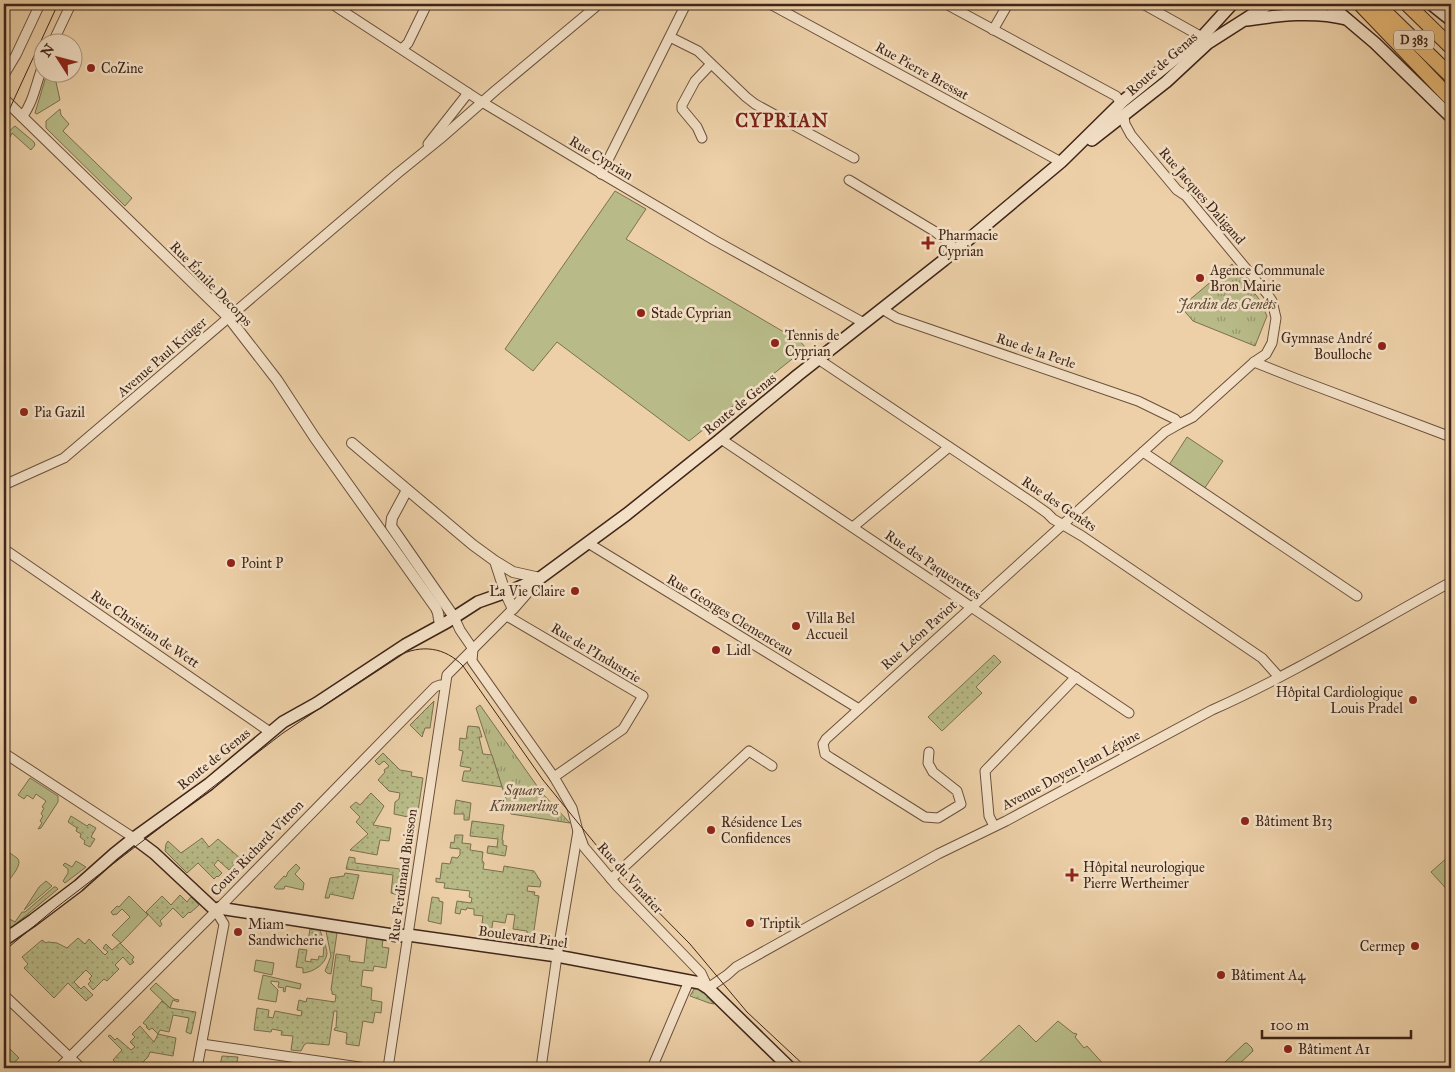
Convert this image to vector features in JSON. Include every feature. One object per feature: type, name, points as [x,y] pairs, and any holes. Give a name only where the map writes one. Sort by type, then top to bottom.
[{"type":"highway","name":"D 383","points":[[1377,4],[1451,76]]},
{"type":"highway","name":"D 383","points":[[1408,4],[1451,47]]},
{"type":"highway","points":[[1362,6],[1451,99]]},
{"type":"main road","name":"Route de Genas","points":[[1122,111],[1166,82],[1205,40],[1232,4]]},
{"type":"main road","name":"Route de Genas","points":[[4,939],[78,886],[134,838],[209,784],[283,722],[317,703],[405,645],[478,602],[540,578],[588,543],[656,491],[956,250],[1077,148],[1093,139],[1169,63],[1205,40],[1244,20],[1269,4]]},
{"type":"main road","points":[[1329,4],[1380,48],[1451,117]]},
{"type":"main road","points":[[1340,4],[1347,19]]},
{"type":"main road","points":[[1431,4],[1451,20]]},
{"type":"main road","points":[[1437,4],[1451,20]]},
{"type":"main road","points":[[1244,20],[1298,15],[1335,16],[1347,19]]},
{"type":"main road","points":[[134,838],[154,853],[217,910]]},
{"type":"main road","name":"Boulevard Pinel","points":[[217,910],[557,956],[700,983],[708,988],[790,1068]]},
{"type":"street","points":[[4,75],[16,55],[40,4]]},
{"type":"street","points":[[58,32],[72,4]]},
{"type":"street","name":"Rue Cyprian","points":[[332,4],[344,7],[468,93],[601,174],[714,240],[864,323]]},
{"type":"street","points":[[402,49],[408,43],[427,4]]},
{"type":"street","name":"Avenue Paul Krüger","points":[[4,486],[64,458],[599,4]]},
{"type":"street","points":[[601,174],[686,4]]},
{"type":"street","name":"Rue Pierre Bressat","points":[[770,4],[1060,162]]},
{"type":"street","points":[[946,4],[1116,96],[1122,111]]},
{"type":"street","points":[[993,30],[1008,4]]},
{"type":"street","points":[[1143,4],[1205,40]]},
{"type":"street","points":[[670,37],[698,51],[755,104],[854,158]]},
{"type":"street","points":[[1166,82],[1164,77],[1169,63]]},
{"type":"street","points":[[702,138],[697,127],[682,109],[682,105],[695,81],[711,64]]},
{"type":"street","points":[[22,117],[30,105],[37,82]]},
{"type":"street","name":"Avenue Paul Krüger","points":[[418,156],[468,93]]},
{"type":"street","name":"Rue Émile Decorps","points":[[4,99],[229,318],[277,380],[316,438],[454,617]]},
{"type":"street","name":"Rue Jacques Daligand","points":[[1122,111],[1125,124],[1132,135],[1177,190],[1186,196],[1202,214],[1272,301],[1276,318],[1272,343],[1266,354],[1254,362],[1193,417],[1178,424]]},
{"type":"street","points":[[849,180],[934,231],[956,250]]},
{"type":"street","name":"Rue de la Perle","points":[[882,309],[897,318],[1138,401],[1176,419],[1178,424]]},
{"type":"street","name":"Rue des Genêts","points":[[818,359],[1262,658],[1279,677]]},
{"type":"street","points":[[1254,362],[1451,437]]},
{"type":"street","name":"Rue Léon Paviot","points":[[929,752],[928,764],[932,772],[957,791],[961,804],[938,818],[925,818],[825,754],[823,744],[826,738],[1165,432],[1178,424]]},
{"type":"street","name":"Rue des Paquerettes","points":[[721,439],[1129,713]]},
{"type":"street","points":[[352,443],[473,545],[495,561],[513,572],[540,578],[510,612]]},
{"type":"street","points":[[853,527],[949,447]]},
{"type":"street","points":[[1143,452],[1357,596]]},
{"type":"street","points":[[390,535],[394,515],[407,490]]},
{"type":"street","points":[[394,515],[409,500],[416,497]]},
{"type":"street","name":"Rue Émile Decorps","points":[[390,535],[436,608],[440,625]]},
{"type":"street","name":"Rue Georges Clemenceau","points":[[588,543],[859,709]]},
{"type":"street","name":"Rue Christian de Wett","points":[[4,549],[270,732]]},
{"type":"street","points":[[495,561],[510,612]]},
{"type":"street","name":"Avenue Doyen Jean Lépine","points":[[708,988],[736,967],[938,854],[1212,710],[1279,677],[1451,582]]},
{"type":"street","name":"Cours Richard-Vitton","points":[[59,1068],[435,687],[445,685],[447,675],[510,612]]},
{"type":"street","name":"Rue de l'Industrie","points":[[510,612],[643,696],[623,729],[554,777]]},
{"type":"street","points":[[454,617],[472,649]]},
{"type":"street","name":"Rue du Vinatier","points":[[472,649],[472,661],[554,777],[572,808],[584,847],[611,879],[701,973],[708,988]]},
{"type":"street","points":[[994,826],[988,816],[985,770],[1076,677]]},
{"type":"street","name":"Rue Ferdinand Buisson","points":[[388,1068],[445,685]]},
{"type":"street","points":[[611,879],[749,751],[772,766]]},
{"type":"street","points":[[4,753],[134,838]]},
{"type":"street","points":[[541,1068],[578,830]]},
{"type":"street","points":[[197,1068],[224,924],[217,910]]},
{"type":"street","points":[[652,1068],[689,981]]},
{"type":"street","points":[[4,995],[81,1068]]},
{"type":"street","points":[[202,1044],[366,1068]]},
{"type":"green space","points":[[44,82],[56,82],[60,100],[37,114],[35,113]]},
{"type":"green space","points":[[60,109],[61,115],[69,124],[63,131],[132,198],[125,206],[46,128],[46,121]]},
{"type":"green space","points":[[15,126],[34,142],[35,145],[31,150],[12,133],[4,149],[6,136]]},
{"type":"green space","name":"Stade Cyprian","points":[[615,191],[646,209],[626,239],[794,338],[796,337],[806,348],[689,441],[557,342],[533,371],[505,349]]},
{"type":"green space","name":"Jardin des Genêts","points":[[1232,264],[1259,299],[1267,316],[1255,346],[1193,321],[1181,307]]},
{"type":"green space","points":[[1187,437],[1223,461],[1204,489],[1169,465]]},
{"type":"green space","points":[[994,655],[1001,662],[976,687],[982,693],[942,731],[928,717]]},
{"type":"green space","points":[[434,701],[430,728],[425,728],[422,737],[410,725]]},
{"type":"green space","name":"Square Kimmerling","points":[[480,705],[542,793],[570,823],[511,814],[476,708]]},
{"type":"green space","points":[[468,726],[479,727],[482,737],[479,737],[483,754],[492,755],[502,787],[462,781],[464,771],[470,771],[471,768],[460,766],[463,751],[459,750],[460,738],[466,739]]},
{"type":"green space","points":[[383,753],[400,770],[412,772],[411,776],[423,778],[415,831],[406,830],[408,817],[394,814],[395,802],[399,799],[400,793],[389,791],[378,780],[389,766],[384,761],[379,765],[375,761]]},
{"type":"green space","points":[[30,778],[58,796],[58,802],[41,828],[38,829],[42,823],[40,821],[44,808],[42,807],[46,801],[36,794],[33,799],[27,795],[24,799],[18,795]]},
{"type":"green space","points":[[371,793],[384,806],[373,825],[391,828],[389,841],[380,840],[377,855],[350,850],[368,834],[356,822],[360,817],[350,807],[356,802],[360,805]]},
{"type":"green space","points":[[456,800],[471,803],[469,820],[464,820],[464,814],[454,814]]},
{"type":"green space","points":[[71,816],[87,826],[89,824],[96,828],[91,837],[95,839],[90,847],[84,844],[85,841],[80,837],[81,834],[76,831],[77,828],[68,822]]},
{"type":"green space","points":[[472,821],[504,825],[502,840],[503,845],[507,846],[505,856],[487,853],[488,846],[497,847],[498,839],[470,836]]},
{"type":"green space","points":[[455,835],[463,835],[462,843],[471,844],[470,850],[483,852],[483,869],[503,872],[504,866],[534,871],[541,882],[540,887],[528,886],[527,891],[535,892],[534,895],[539,896],[533,937],[527,936],[527,931],[513,929],[515,915],[507,914],[505,923],[493,921],[490,940],[487,940],[488,931],[481,930],[483,916],[474,915],[474,909],[467,908],[466,910],[461,909],[460,914],[455,913],[457,901],[471,903],[470,891],[444,888],[445,883],[436,882],[436,878],[440,879],[442,863],[450,864],[452,857],[457,858],[460,855],[460,849],[450,848],[451,842],[454,843]]},
{"type":"green space","points":[[202,838],[209,847],[218,839],[240,858],[229,870],[218,860],[214,865],[222,873],[214,879],[198,863],[187,873],[165,851],[168,841],[181,853]]},
{"type":"green space","points":[[10,853],[17,858],[19,864],[13,875],[4,884],[4,857]]},
{"type":"green space","points":[[1451,856],[1451,894],[1431,872]]},
{"type":"green space","points":[[349,857],[355,858],[355,863],[400,869],[399,882],[402,883],[401,891],[399,891],[398,895],[391,893],[393,875],[346,869]]},
{"type":"green space","points":[[76,861],[86,867],[65,883],[63,881],[68,873],[68,869],[63,865],[65,863],[72,867]]},
{"type":"green space","points":[[296,864],[300,868],[295,874],[304,883],[303,890],[285,886],[284,889],[276,889],[274,887],[284,876],[286,877]]},
{"type":"green space","points":[[345,873],[359,875],[353,899],[330,894],[329,898],[325,898],[330,878],[344,876]]},
{"type":"green space","points":[[46,881],[52,886],[24,910],[39,887]]},
{"type":"green space","points":[[54,887],[58,889],[12,927],[4,927],[4,916],[15,922],[22,912],[25,912]]},
{"type":"green space","points":[[180,895],[187,902],[191,897],[199,905],[183,918],[173,908],[160,921],[162,924],[160,927],[146,912],[162,896],[171,905]]},
{"type":"green space","points":[[129,896],[148,915],[121,943],[112,935],[130,917],[122,909],[117,914],[113,915],[111,912],[117,906],[119,907]]},
{"type":"green space","points":[[432,897],[439,898],[439,901],[443,902],[441,924],[428,921]]},
{"type":"green space","points":[[310,929],[320,930],[327,954],[324,961],[318,967],[303,973],[303,968],[296,967],[299,949],[307,950],[305,961],[311,962],[311,959],[318,960],[319,956],[323,957],[324,946],[321,946],[321,942],[308,941]]},
{"type":"green space","points":[[326,931],[337,933],[331,974],[325,971],[331,956]]},
{"type":"green space","points":[[367,937],[383,940],[382,947],[389,948],[386,968],[374,966],[373,971],[363,970],[361,986],[372,988],[371,1000],[382,1002],[381,1013],[375,1012],[373,1023],[363,1021],[359,1046],[346,1044],[347,1033],[334,1030],[336,1028],[337,1011],[334,1011],[329,1045],[307,1043],[301,1051],[291,1050],[293,1036],[281,1035],[282,1031],[272,1029],[271,1032],[254,1030],[257,1008],[269,1010],[268,1017],[273,1018],[275,1011],[301,1016],[302,1011],[297,1010],[299,1000],[306,1002],[307,998],[335,1002],[336,995],[332,994],[331,990],[336,954],[350,956],[349,961],[364,963]]},
{"type":"green space","points":[[78,938],[85,944],[89,939],[105,955],[108,952],[103,948],[106,944],[112,950],[120,943],[134,957],[132,960],[134,962],[130,965],[123,957],[115,965],[119,969],[107,981],[104,979],[93,990],[88,984],[92,976],[86,970],[74,982],[81,989],[84,986],[93,995],[86,1001],[68,983],[54,998],[24,968],[28,964],[22,957],[42,940],[46,943],[57,943],[67,948]]},
{"type":"green space","points":[[256,960],[274,963],[272,975],[254,971]]},
{"type":"green space","points":[[263,975],[301,984],[300,989],[286,986],[285,992],[283,991],[284,988],[278,987],[279,982],[271,981],[278,990],[276,1002],[258,999]]},
{"type":"green space","points":[[156,983],[174,999],[179,1000],[178,1002],[173,1000],[170,1008],[150,989]]},
{"type":"green space","points":[[699,988],[714,1004],[690,996],[694,989]]},
{"type":"green space","points":[[162,1001],[170,1008],[196,1012],[191,1034],[186,1032],[189,1018],[173,1015],[169,1032],[160,1030],[158,1034],[152,1028],[149,1030],[146,1027],[143,1023]]},
{"type":"green space","points":[[1058,1021],[1077,1034],[1075,1037],[1084,1048],[1087,1046],[1107,1068],[973,1068],[1019,1025],[1036,1042]]},
{"type":"green space","points":[[140,1026],[154,1042],[158,1034],[176,1038],[173,1056],[150,1052],[140,1065],[156,1068],[121,1068],[113,1060],[122,1050],[108,1036],[110,1035],[115,1040],[117,1038],[131,1050],[135,1047],[130,1042],[135,1037],[132,1034]]},
{"type":"green space","points":[[4,1043],[19,1058],[8,1068],[4,1068]]},
{"type":"green space","points":[[1245,1043],[1253,1051],[1235,1068],[1227,1068],[1223,1064]]},
{"type":"green space","points":[[222,1056],[238,1057],[236,1067],[243,1068],[221,1068]]},
{"type":"tram line","points":[[4,121],[58,4]]},
{"type":"tram line","points":[[4,951],[57,907],[283,733],[398,656],[415,650],[432,649],[441,651],[463,666],[543,780],[615,868],[690,944],[747,1012],[807,1068]]},
{"type":"place","name":"CoZine","points":[[91,68]]},
{"type":"place","name":"Pharmacie Cyprian","points":[[928,243]]},
{"type":"place","name":"Agence Communale Bron Mairie","points":[[1200,278]]},
{"type":"place","name":"Stade Cyprian","points":[[641,313]]},
{"type":"place","name":"Tennis de Cyprian","points":[[775,343]]},
{"type":"place","name":"Gymnase André Boulloche","points":[[1382,346]]},
{"type":"place","name":"Pia Gazil","points":[[24,412]]},
{"type":"place","name":"Point P","points":[[231,563]]},
{"type":"place","name":"La Vie Claire","points":[[575,591]]},
{"type":"place","name":"Villa Bel Accueil","points":[[796,626]]},
{"type":"place","name":"Lidl","points":[[716,650]]},
{"type":"place","name":"Hôpital Cardiologique Louis Pradel","points":[[1413,700]]},
{"type":"place","name":"Bâtiment B13","points":[[1245,821]]},
{"type":"place","name":"Résidence Les Confidences","points":[[711,830]]},
{"type":"place","name":"Hôpital neurologique Pierre Wertheimer","points":[[1072,875]]},
{"type":"place","name":"Triptik","points":[[750,923]]},
{"type":"place","name":"Miam Sandwicherie","points":[[238,932]]},
{"type":"place","name":"Cermep","points":[[1415,946]]},
{"type":"place","name":"Bâtiment A4","points":[[1221,975]]},
{"type":"place","name":"Bâtiment A1","points":[[1288,1049]]},
{"type":"district","name":"CYPRIAN","points":[[782,120]]}]
